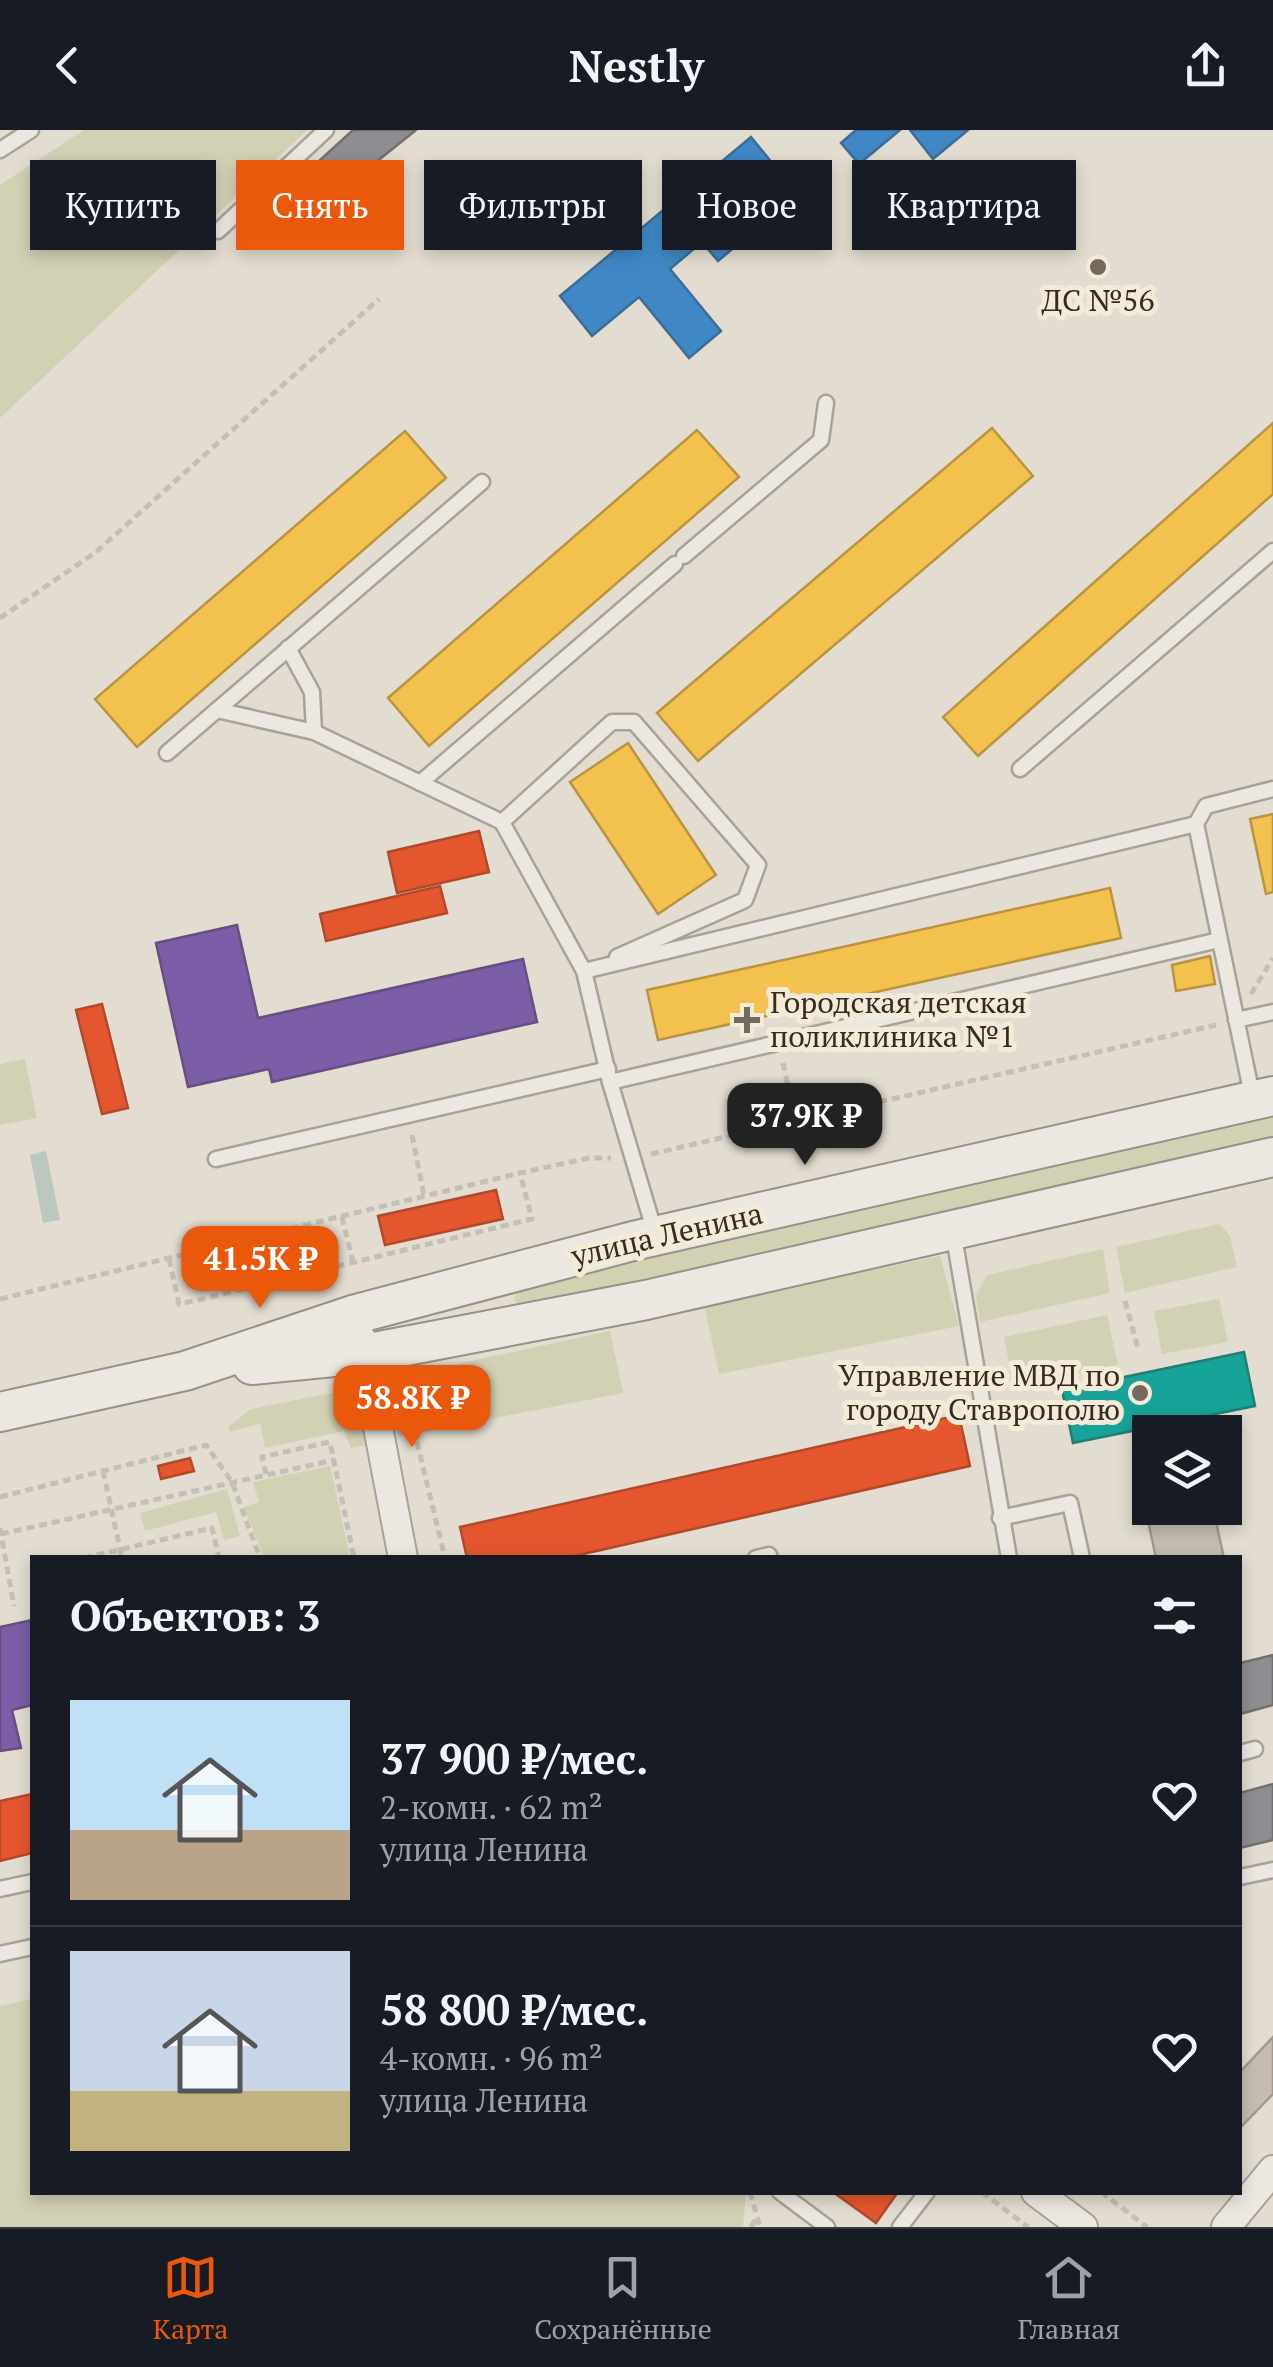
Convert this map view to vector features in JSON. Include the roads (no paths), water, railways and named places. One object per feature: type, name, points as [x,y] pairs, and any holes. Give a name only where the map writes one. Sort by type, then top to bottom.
[{"type":"main road","name":"улица Ленина","points":[[0,1412],[185,1371],[356,1314],[656,1236],[1263,1098]]},
{"type":"main road","name":"улица Ленина","points":[[185,1371],[364,1354],[646,1300],[1273,1157]]},
{"type":"street","points":[[356,1314],[402,1555]]},
{"type":"street","points":[[1226,2227],[1273,2170]]},
{"type":"street","points":[[1040,2195],[1084,2227]]},
{"type":"lane","points":[[0,150],[31,130]]},
{"type":"lane","points":[[218,231],[326,130]]},
{"type":"lane","points":[[420,783],[821,440],[826,402]]},
{"type":"lane","points":[[167,754],[482,482]]},
{"type":"lane","points":[[1020,769],[1273,551]]},
{"type":"lane","points":[[288,648],[312,692],[314,732]]},
{"type":"lane","points":[[217,710],[314,732],[502,822],[584,971],[609,1075],[656,1236]]},
{"type":"lane","points":[[502,822],[612,722],[634,722],[758,866],[745,900],[584,971]]},
{"type":"lane","points":[[1263,1098],[1236,1020],[1196,824],[1206,806],[1273,789]]},
{"type":"lane","points":[[584,971],[1196,824]]},
{"type":"lane","points":[[216,1159],[408,1115],[778,1042],[1219,940]]},
{"type":"lane","points":[[1236,1020],[1273,1012]]},
{"type":"lane","points":[[953,1230],[1008,1555]]},
{"type":"lane","points":[[1000,1518],[1070,1503],[1081,1555]]},
{"type":"lane","points":[[1242,1876],[1273,1870]]},
{"type":"lane","points":[[0,1889],[30,1882]]},
{"type":"lane","points":[[0,1954],[30,1947]]},
{"type":"lane","points":[[784,2195],[827,2227]]},
{"type":"lane","points":[[900,2227],[925,2195]]},
{"type":"place","name":"ДС №56","points":[[1098,267]]},
{"type":"place","name":"Городская детская поликлиника №1","points":[[747,1020]]},
{"type":"place","name":"Управление МВД по городу Ставрополю","points":[[1140,1393]]}]
